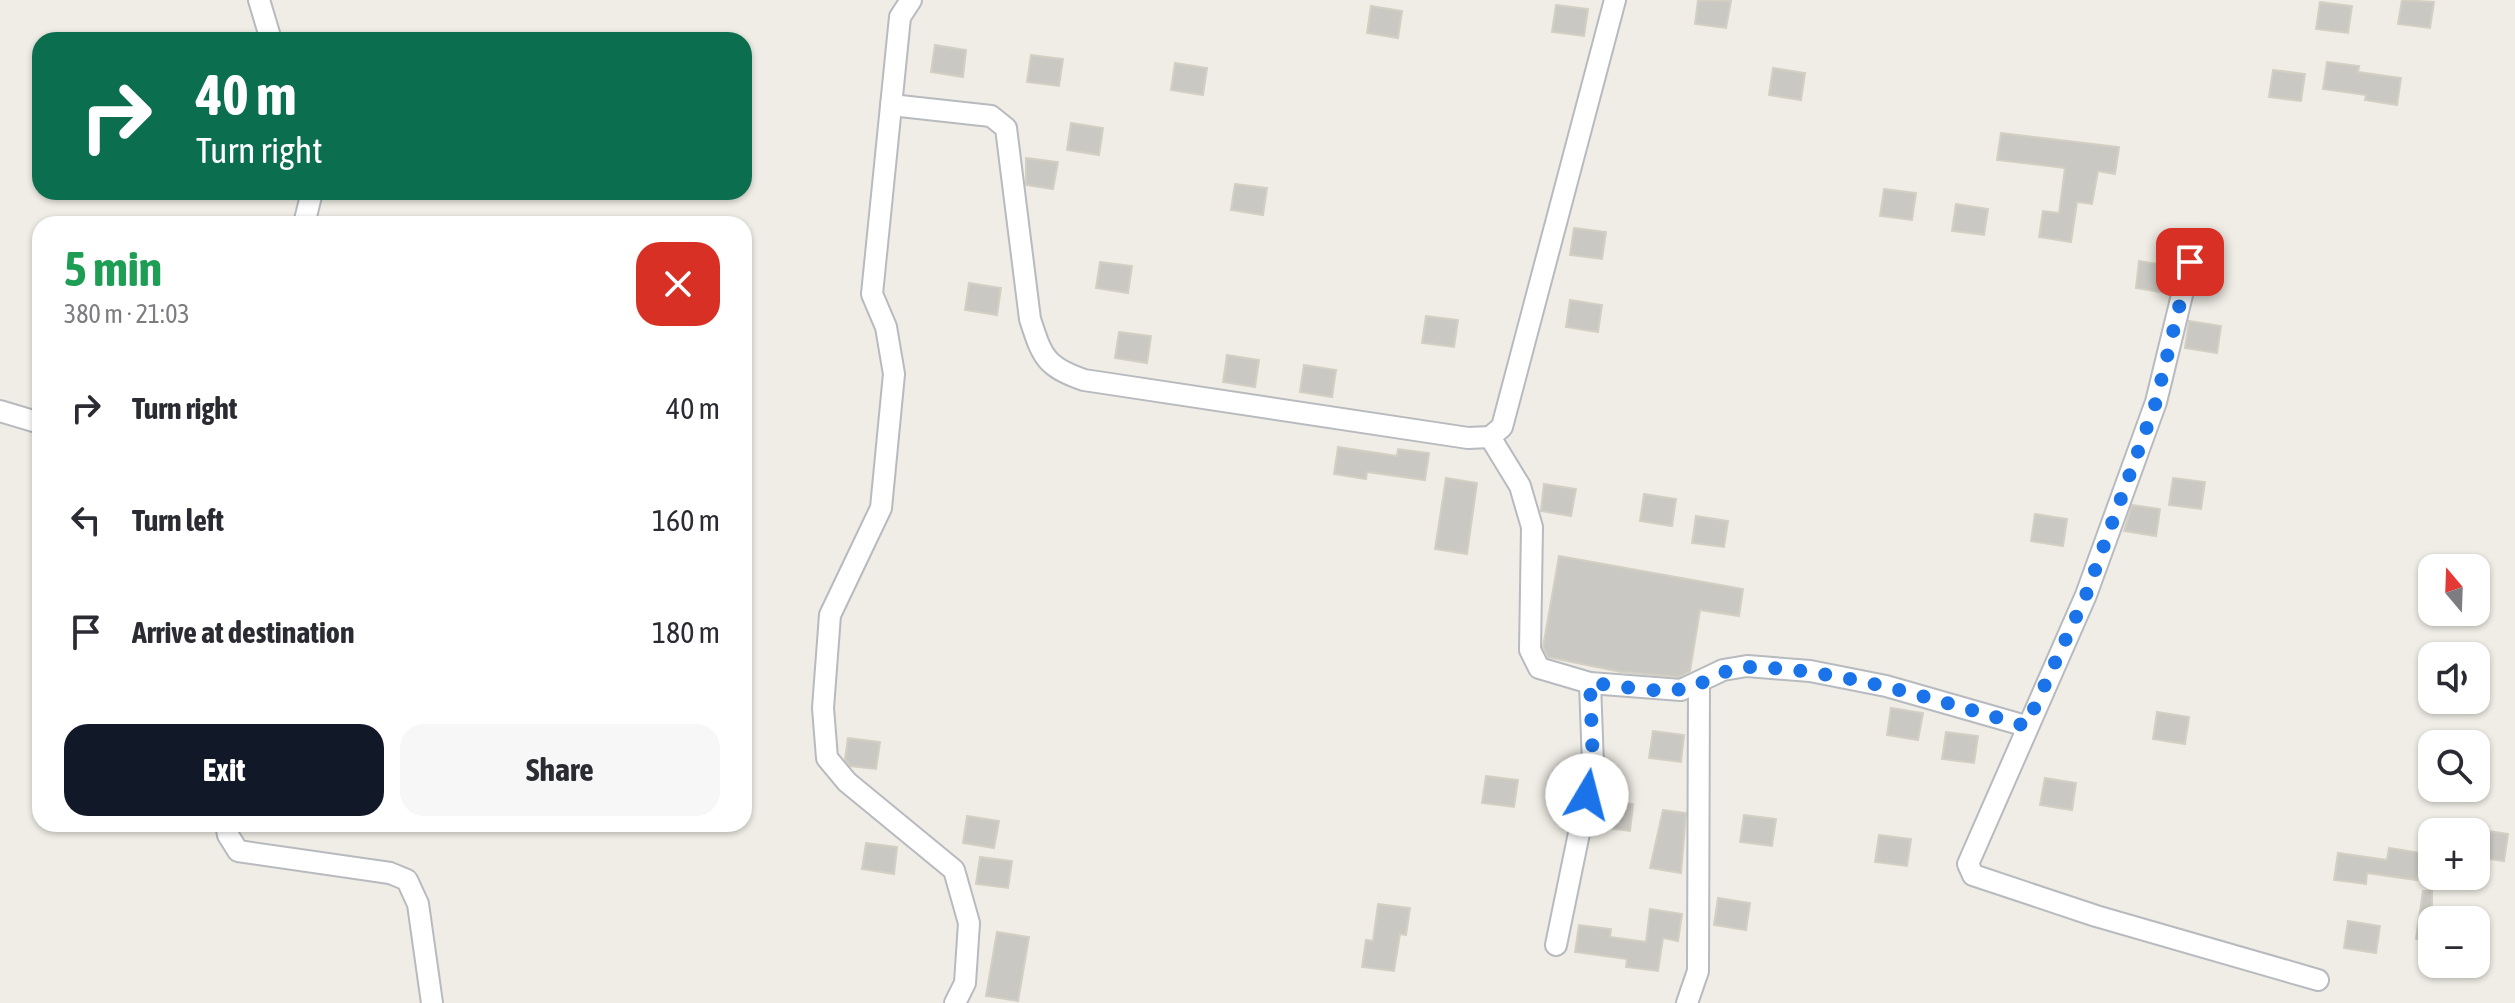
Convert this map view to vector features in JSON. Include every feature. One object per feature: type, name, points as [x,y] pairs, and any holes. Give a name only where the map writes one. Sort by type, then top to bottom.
[{"type":"street","points":[[259,0],[269,32]]},
{"type":"street","points":[[911,0],[900,17],[872,294],[886,327],[894,374],[881,508],[830,615],[823,708],[827,758],[847,782],[954,870],[969,923],[965,983],[955,1003]]},
{"type":"street","points":[[891,105],[991,116],[1006,128],[1030,319],[1039,346],[1056,371],[1099,382],[1468,438],[1490,437],[1502,427],[1615,0]]},
{"type":"street","points":[[2190,262],[2156,402],[2086,595],[1968,864],[1973,875],[2096,916],[2318,980]]},
{"type":"street","points":[[0,411],[32,421]]},
{"type":"street","points":[[1490,437],[1520,486],[1532,527],[1530,650],[1539,668],[1590,683],[1681,690],[1723,670],[1747,666],[1810,671],[1886,686],[2026,726]]},
{"type":"street","points":[[1556,945],[1593,765],[1590,683]]},
{"type":"street","points":[[1687,1003],[1698,971],[1699,683]]},
{"type":"street","points":[[227,832],[238,851],[390,873],[407,880],[418,904],[432,1003]]},
{"type":"building","points":[[1698,0],[1731,1],[1726,28],[1695,24]]},
{"type":"building","points":[[2402,0],[2434,2],[2430,28],[2398,24]]},
{"type":"building","points":[[2320,2],[2352,6],[2348,33],[2316,29]]},
{"type":"building","points":[[1556,5],[1588,9],[1584,36],[1552,32]]},
{"type":"building","points":[[1371,6],[1402,11],[1398,38],[1367,33]]},
{"type":"building","points":[[935,45],[966,50],[963,77],[931,72]]},
{"type":"building","points":[[1031,55],[1063,59],[1059,86],[1027,82]]},
{"type":"building","points":[[2327,62],[2359,66],[2358,72],[2401,78],[2397,105],[2365,100],[2366,95],[2323,89]]},
{"type":"building","points":[[1175,63],[1207,68],[1203,95],[1171,90]]},
{"type":"building","points":[[1773,68],[1805,73],[1801,100],[1769,95]]},
{"type":"building","points":[[2273,70],[2305,74],[2301,101],[2269,97]]},
{"type":"building","points":[[1071,123],[1103,128],[1099,155],[1067,150]]},
{"type":"building","points":[[2001,133],[2119,147],[2115,174],[2098,171],[2092,204],[2077,202],[2071,242],[2039,237],[2043,211],[2059,213],[2065,168],[1997,160]]},
{"type":"building","points":[[1026,158],[1058,162],[1053,189],[1026,185]]},
{"type":"building","points":[[1235,184],[1267,188],[1263,215],[1231,210]]},
{"type":"building","points":[[1884,189],[1916,193],[1912,220],[1880,216]]},
{"type":"building","points":[[1956,204],[1988,209],[1984,235],[1952,231]]},
{"type":"building","points":[[1574,228],[1606,232],[1602,259],[1570,255]]},
{"type":"building","points":[[2139,261],[2171,266],[2167,293],[2136,288]]},
{"type":"building","points":[[1100,262],[1132,266],[1128,293],[1096,288]]},
{"type":"building","points":[[969,283],[1001,288],[997,315],[965,310]]},
{"type":"building","points":[[1570,300],[1602,305],[1598,332],[1566,327]]},
{"type":"building","points":[[1426,316],[1458,320],[1454,347],[1422,343]]},
{"type":"building","points":[[2189,321],[2221,326],[2217,353],[2185,348]]},
{"type":"building","points":[[1119,332],[1151,336],[1147,363],[1115,358]]},
{"type":"building","points":[[1227,355],[1259,360],[1255,387],[1223,382]]},
{"type":"building","points":[[1304,365],[1336,370],[1332,397],[1300,392]]},
{"type":"building","points":[[1338,447],[1397,456],[1398,449],[1429,453],[1425,480],[1367,472],[1366,479],[1334,474]]},
{"type":"building","points":[[1446,478],[1477,483],[1467,554],[1435,549]]},
{"type":"building","points":[[2173,478],[2205,482],[2201,509],[2169,505]]},
{"type":"building","points":[[1544,484],[1576,489],[1571,516],[1541,511]]},
{"type":"building","points":[[1644,494],[1676,499],[1672,526],[1640,521]]},
{"type":"building","points":[[2132,505],[2160,509],[2156,536],[2124,531]]},
{"type":"building","points":[[2035,514],[2067,519],[2063,546],[2031,541]]},
{"type":"building","points":[[1696,516],[1728,521],[1724,547],[1692,543]]},
{"type":"building","points":[[1559,556],[1743,589],[1739,616],[1700,610],[1690,671],[1679,677],[1621,672],[1548,657],[1543,647]]},
{"type":"building","points":[[1891,708],[1923,713],[1918,740],[1887,735]]},
{"type":"building","points":[[2157,712],[2189,717],[2185,744],[2153,739]]},
{"type":"building","points":[[1653,731],[1684,735],[1681,762],[1649,758]]},
{"type":"building","points":[[1946,732],[1978,736],[1974,763],[1942,759]]},
{"type":"building","points":[[848,738],[880,742],[876,769],[850,766],[845,759]]},
{"type":"building","points":[[1486,776],[1518,780],[1514,807],[1482,803]]},
{"type":"building","points":[[2045,778],[2076,783],[2072,810],[2040,805]]},
{"type":"building","points":[[1602,800],[1633,804],[1630,831],[1598,827]]},
{"type":"building","points":[[1663,810],[1686,813],[1681,873],[1650,868]]},
{"type":"building","points":[[1744,815],[1776,819],[1772,846],[1740,842]]},
{"type":"building","points":[[967,816],[999,821],[994,848],[963,843]]},
{"type":"building","points":[[2490,831],[2508,834],[2504,861],[2490,859]]},
{"type":"building","points":[[1879,835],[1911,839],[1907,866],[1875,862]]},
{"type":"building","points":[[866,843],[897,847],[894,874],[862,869]]},
{"type":"building","points":[[2389,848],[2418,853],[2417,880],[2367,873],[2366,884],[2334,880],[2338,853],[2387,860]]},
{"type":"building","points":[[980,857],[1012,861],[1008,888],[976,884]]},
{"type":"building","points":[[2423,891],[2432,891],[2432,906],[2421,906]]},
{"type":"building","points":[[1718,898],[1750,903],[1746,930],[1714,925]]},
{"type":"building","points":[[1378,904],[1410,908],[1406,935],[1400,934],[1394,971],[1362,967],[1366,940],[1373,941]]},
{"type":"building","points":[[1650,909],[1682,914],[1678,941],[1663,938],[1658,971],[1626,967],[1627,959],[1575,952],[1579,925],[1611,929],[1610,937],[1646,942]]},
{"type":"building","points":[[2348,921],[2380,926],[2376,953],[2344,948]]},
{"type":"building","points":[[997,932],[1029,937],[1018,1001],[986,996]]},
{"type":"route","points":[[1587,795],[1593,765],[1590,683],[1681,690],[1723,670],[1747,666],[1810,671],[1886,686],[2026,726],[2086,595],[2156,402],[2190,262]]}]
